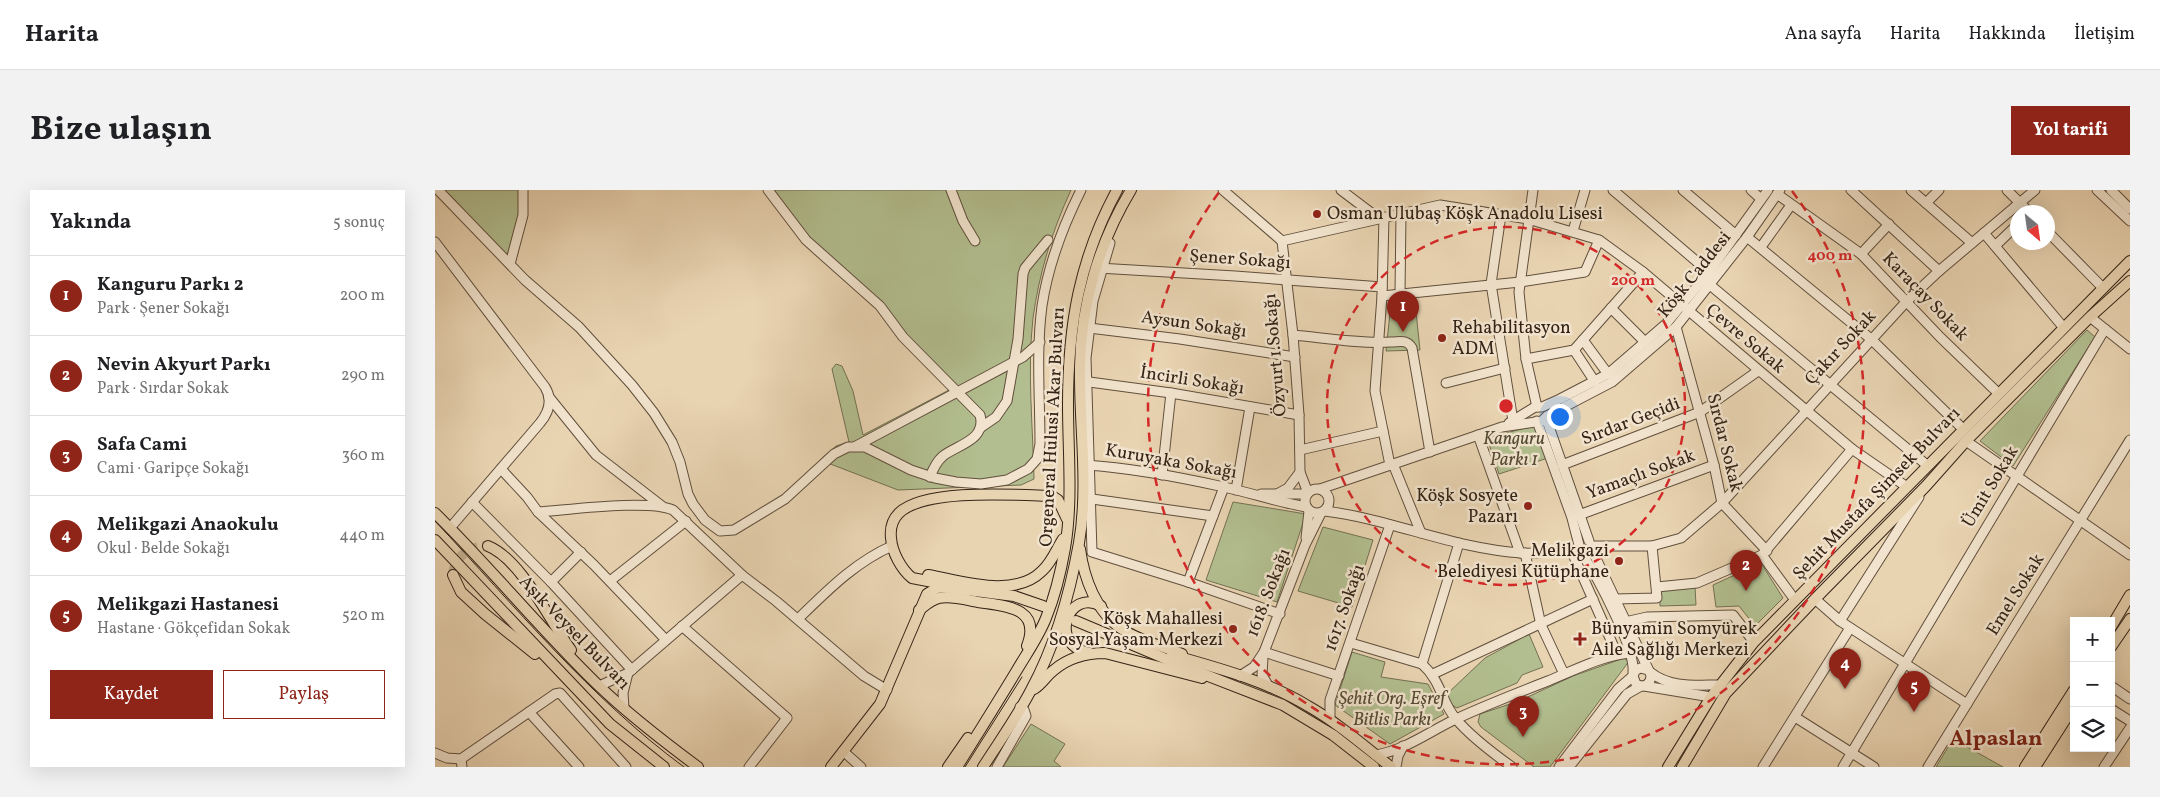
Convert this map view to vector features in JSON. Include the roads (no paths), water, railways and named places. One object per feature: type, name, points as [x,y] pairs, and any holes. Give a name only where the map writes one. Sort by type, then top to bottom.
[{"type":"main road","name":"Orgeneral Hulusi Akar Bulvarı","points":[[957,767],[1035,641],[1047,617],[1063,559],[1067,535],[1068,405],[1070,338],[1073,311],[1080,280],[1091,246],[1117,190]]},
{"type":"main road","name":"Orgeneral Hulusi Akar Bulvarı","points":[[983,767],[1031,691],[1057,629],[1079,542],[1086,498],[1083,327],[1112,226],[1131,190]]},
{"type":"main road","name":"Şehit Mustafa Şimsek Bulvarı","points":[[1668,767],[1719,685],[1754,642],[2130,260]]},
{"type":"main road","name":"Şehit Mustafa Şimsek Bulvarı","points":[[1682,767],[1726,693],[1966,442],[2090,317],[2130,281]]},
{"type":"main road","points":[[944,587],[938,583],[912,578],[902,566],[891,546],[891,528],[899,513],[924,501],[960,495],[1052,496],[1058,500],[1068,523]]},
{"type":"main road","name":"Aşık Veysel Bulvarı","points":[[435,513],[597,684],[652,734],[698,767]]},
{"type":"main road","points":[[902,566],[912,572],[990,585],[1009,587],[1020,585],[1042,572],[1051,562],[1067,535]]},
{"type":"main road","name":"Aşık Veysel Bulvarı","points":[[435,540],[439,549],[610,724],[664,767]]},
{"type":"main road","points":[[1079,542],[1085,574],[1091,589],[1101,606],[1115,623],[1129,633],[1183,654],[1311,720],[1374,767]]},
{"type":"main road","points":[[488,546],[501,551],[516,568],[561,636],[597,684]]},
{"type":"main road","points":[[453,575],[461,592],[562,675]]},
{"type":"main road","points":[[831,767],[880,704],[927,594],[937,588],[944,587],[1014,596],[1043,606]]},
{"type":"main road","points":[[2115,620],[2130,595]]},
{"type":"main road","points":[[919,610],[932,600],[946,597],[1013,607],[1020,611],[1026,616],[1031,629],[1030,638],[1018,668]]},
{"type":"main road","points":[[1101,606],[1087,601],[1075,606],[1066,627],[1068,641],[1073,647],[1081,651],[1105,653],[1180,674],[1270,687],[1307,705],[1330,720],[1391,767]]},
{"type":"main road","points":[[2115,641],[2130,619]]},
{"type":"main road","points":[[1076,621],[1132,645],[1238,681]]},
{"type":"main road","points":[[1132,645],[1199,663]]},
{"type":"main road","points":[[1031,691],[1061,665],[1071,659],[1094,653]]},
{"type":"main road","points":[[2025,767],[2070,696]]},
{"type":"main road","points":[[948,767],[977,723],[1001,697]]},
{"type":"main road","points":[[2035,767],[2073,707]]},
{"type":"main road","points":[[988,767],[1006,737],[1019,709]]},
{"type":"street","points":[[438,190],[510,264],[590,338],[649,406],[676,452],[693,504],[705,520],[717,529],[726,532],[737,528],[785,499],[834,454],[842,449],[856,446],[958,392],[1028,353],[1040,342]]},
{"type":"street","points":[[510,264],[523,215],[523,190]]},
{"type":"street","points":[[768,190],[800,234],[880,306],[903,337],[980,414],[980,428]]},
{"type":"street","points":[[951,190],[963,221],[975,241]]},
{"type":"street","points":[[856,446],[865,447],[911,470],[930,477],[955,482],[994,483],[1024,472],[1034,463],[1041,444],[1040,342],[1042,307],[1050,272],[1068,218],[1081,190]]},
{"type":"street","points":[[1083,381],[1099,268],[1115,229],[1135,190]]},
{"type":"street","points":[[1223,190],[1282,241]]},
{"type":"street","points":[[1341,190],[1381,218],[1382,292],[1375,391],[1391,465],[1421,533]]},
{"type":"street","points":[[1533,190],[1519,292],[1526,359],[1537,408],[1532,417],[1536,421],[1572,518],[1578,549],[1593,599],[1617,654]]},
{"type":"street","points":[[1573,232],[1585,190]]},
{"type":"street","points":[[1613,190],[1709,272]]},
{"type":"street","points":[[1683,190],[1736,235]]},
{"type":"street","points":[[1751,190],[1761,199]]},
{"type":"street","name":"Köşk Caddesi","points":[[1502,427],[1608,374],[1666,324],[1709,272],[1768,190]]},
{"type":"street","points":[[1851,190],[1939,271]]},
{"type":"street","points":[[1911,190],[1972,243]]},
{"type":"street","points":[[1926,204],[1939,190]]},
{"type":"street","points":[[2007,190],[2020,203]]},
{"type":"street","name":"Çakır Sokak","points":[[1652,546],[1681,538],[1722,503],[1805,410],[1906,302],[1939,271],[2035,190]]},
{"type":"street","points":[[2097,190],[2130,221]]},
{"type":"street","points":[[2111,190],[2130,210]]},
{"type":"street","name":"Köşk Caddesi","points":[[1546,417],[1612,382],[1676,327],[1747,237],[1778,192]]},
{"type":"street","name":"Karaçay Sokak","points":[[1778,192],[1791,204],[1861,254],[1906,302],[1998,393]]},
{"type":"street","points":[[1761,247],[1791,204]]},
{"type":"street","name":"Çevre Sokak","points":[[1282,241],[1440,205],[1528,219],[1599,240],[1643,272],[1851,449],[1907,487]]},
{"type":"street","points":[[1400,294],[1401,213]]},
{"type":"street","points":[[1501,215],[1491,284],[1513,421]]},
{"type":"street","points":[[1861,254],[1889,224]]},
{"type":"street","points":[[1995,246],[2010,232]]},
{"type":"street","points":[[1984,233],[2064,328]]},
{"type":"street","points":[[1747,237],[1871,339],[1963,429]]},
{"type":"street","points":[[2055,239],[2103,288]]},
{"type":"street","points":[[930,477],[939,459],[969,442],[980,428],[997,416],[1005,406],[1019,334],[1023,274],[1025,268],[1049,240]]},
{"type":"street","name":"Şener Sokağı","points":[[1099,268],[1286,280],[1400,294],[1520,282],[1585,272],[1599,240]]},
{"type":"street","name":"Özyurt 1.Sokağı","points":[[1282,241],[1295,356],[1300,469]]},
{"type":"street","points":[[436,244],[545,387],[549,397],[595,455],[662,506],[673,510],[742,575],[798,619],[863,676],[887,690]]},
{"type":"street","points":[[1526,359],[1574,350],[1643,272]]},
{"type":"street","points":[[1710,285],[1928,466]]},
{"type":"street","points":[[1611,308],[1645,342]]},
{"type":"street","points":[[2090,317],[2130,349]]},
{"type":"street","name":"Sırdar Sokak","points":[[1676,327],[1714,465],[1722,503],[1765,553],[1795,600]]},
{"type":"street","name":"Aysun Sokağı","points":[[1089,328],[1295,356]]},
{"type":"street","name":"Ümit Sokak","points":[[1843,767],[2105,329]]},
{"type":"street","points":[[1293,334],[1377,343],[1405,341],[1411,346],[1430,452]]},
{"type":"street","points":[[1583,340],[1608,374]]},
{"type":"street","points":[[1574,350],[1595,382]]},
{"type":"street","points":[[1446,382],[1505,368]]},
{"type":"street","name":"Sırdar Geçidi","points":[[1562,465],[1700,412],[1758,371]]},
{"type":"street","name":"İncirli Sokağı","points":[[1083,381],[1171,393],[1299,415]]},
{"type":"street","points":[[1162,475],[1171,393]]},
{"type":"street","points":[[450,528],[543,419],[549,406],[549,397]]},
{"type":"street","points":[[1236,490],[1250,407]]},
{"type":"street","points":[[1537,408],[1546,411],[1546,417],[1591,546],[1649,671],[1651,681],[1627,694],[1569,767]]},
{"type":"street","points":[[1355,514],[1307,509],[1305,498],[1312,491],[1502,427],[1542,421],[1546,417]]},
{"type":"street","points":[[1300,450],[1383,431]]},
{"type":"street","points":[[1479,435],[1523,553],[1541,624],[1564,674]]},
{"type":"street","name":"Emel Sokak","points":[[1928,767],[2130,440]]},
{"type":"street","points":[[1966,442],[2017,475],[2130,555]]},
{"type":"street","points":[[1657,587],[1697,583],[1765,553],[1851,449]]},
{"type":"street","name":"Kuruyaka Sokağı","points":[[1086,465],[1162,475],[1223,487],[1307,509]]},
{"type":"street","name":"Yamaçlı Sokak","points":[[1579,515],[1714,465]]},
{"type":"street","points":[[501,469],[538,512],[581,552],[666,640]]},
{"type":"street","points":[[1300,469],[1312,491]]},
{"type":"street","points":[[1277,494],[1293,484],[1300,469]]},
{"type":"street","points":[[1323,512],[1327,508],[1334,489],[1345,480]]},
{"type":"street","points":[[1840,621],[1926,486]]},
{"type":"street","points":[[1188,582],[1223,487]]},
{"type":"street","points":[[1312,491],[1326,492],[1329,499],[1355,514],[1459,543],[1523,553],[1578,549],[1587,554],[1591,546]]},
{"type":"street","name":"Kuruyaka Sokağı","points":[[1253,494],[1312,491]]},
{"type":"street","points":[[1213,516],[1086,498],[1092,552],[1188,582],[1280,614]]},
{"type":"street","points":[[472,502],[551,582],[630,671]]},
{"type":"street","points":[[538,512],[630,506],[662,506]]},
{"type":"street","name":"1618. Sokağı","points":[[1305,545],[1307,509]]},
{"type":"street","name":"1618. Sokağı","points":[[1238,681],[1255,667],[1264,652],[1305,545],[1323,512]]},
{"type":"street","points":[[610,582],[686,521]]},
{"type":"street","name":"1617. Sokağı","points":[[1330,720],[1330,700],[1390,525]]},
{"type":"street","points":[[1578,549],[1583,540],[1591,546],[1652,546],[1657,598],[1615,599]]},
{"type":"street","points":[[1422,664],[1459,543]]},
{"type":"street","points":[[798,619],[829,589],[861,563],[891,546]]},
{"type":"street","points":[[1578,549],[1593,570],[1631,653],[1633,675],[1636,684],[1711,697]]},
{"type":"street","points":[[551,582],[581,552]]},
{"type":"street","points":[[597,684],[630,671],[742,575]]},
{"type":"street","points":[[1433,674],[1593,599]]},
{"type":"street","points":[[1815,600],[1850,628],[1967,704]]},
{"type":"street","points":[[1625,622],[1647,617],[1733,615],[1754,642]]},
{"type":"street","points":[[681,626],[787,718],[749,767]]},
{"type":"street","points":[[1763,767],[1850,628]]},
{"type":"street","points":[[1351,643],[1422,664],[1433,674],[1455,719],[1512,767]]},
{"type":"street","points":[[1264,652],[1339,676]]},
{"type":"street","name":"1618. Sokağı","points":[[1264,652],[1262,675],[1270,687]]},
{"type":"street","points":[[1375,755],[1385,754],[1455,719],[1564,674],[1617,654],[1631,653]]},
{"type":"street","points":[[1559,767],[1618,689],[1640,668],[1649,671],[1660,680],[1673,684],[1719,685]]},
{"type":"street","points":[[624,708],[623,693],[630,671]]},
{"type":"street","points":[[2115,689],[2130,699]]},
{"type":"street","points":[[435,753],[461,763],[555,694],[563,693],[626,767]]},
{"type":"street","points":[[1307,705],[1323,704],[1330,700]]},
{"type":"street","points":[[997,767],[1026,716],[1019,709]]},
{"type":"street","points":[[529,712],[579,767]]},
{"type":"street","points":[[2115,712],[2130,721]]},
{"type":"street","points":[[1795,717],[1875,767]]},
{"type":"street","points":[[2104,767],[2130,728]]},
{"type":"street","points":[[1396,767],[1398,756],[1403,746]]},
{"type":"street","points":[[843,751],[861,767]]},
{"type":"tunnel","points":[[453,575],[454,568],[464,553],[475,548],[488,546]]},
{"type":"tram line","points":[[435,521],[585,681],[650,740],[684,767]]},
{"type":"tram line","points":[[965,767],[1022,677]]},
{"type":"place","name":"Osman Ulubaş Köşk Anadolu Lisesi","points":[[1317,214]]},
{"type":"place","name":"Kanguru Parkı 2","points":[[1403,332]]},
{"type":"place","name":"Rehabilitasyon ADM","points":[[1442,338]]},
{"type":"place","name":"Köşk Sosyete Pazarı","points":[[1528,506]]},
{"type":"place","name":"Melikgazi Belediyesi Kütüphane","points":[[1619,561]]},
{"type":"place","name":"Nevin Akyurt Parkı","points":[[1746,591]]},
{"type":"place","name":"Köşk Mahallesi Sosyal Yaşam Merkezi","points":[[1233,629]]},
{"type":"place","name":"Bünyamin Somyürek Aile Sağlığı Merkezi","points":[[1580,639]]},
{"type":"place","name":"Melikgazi Anaokulu","points":[[1845,689]]},
{"type":"place","name":"Melikgazi Hastanesi","points":[[1914,712]]},
{"type":"place","name":"Safa Cami","points":[[1523,737]]},
{"type":"district","name":"Alpaslan","points":[[1996,739]]},
{"type":"park label","name":"Kanguru Parkı 1","points":[[1514,449]]},
{"type":"park label","name":"Şehit Org. Eşref Bitlis Parkı","points":[[1392,709]]}]
